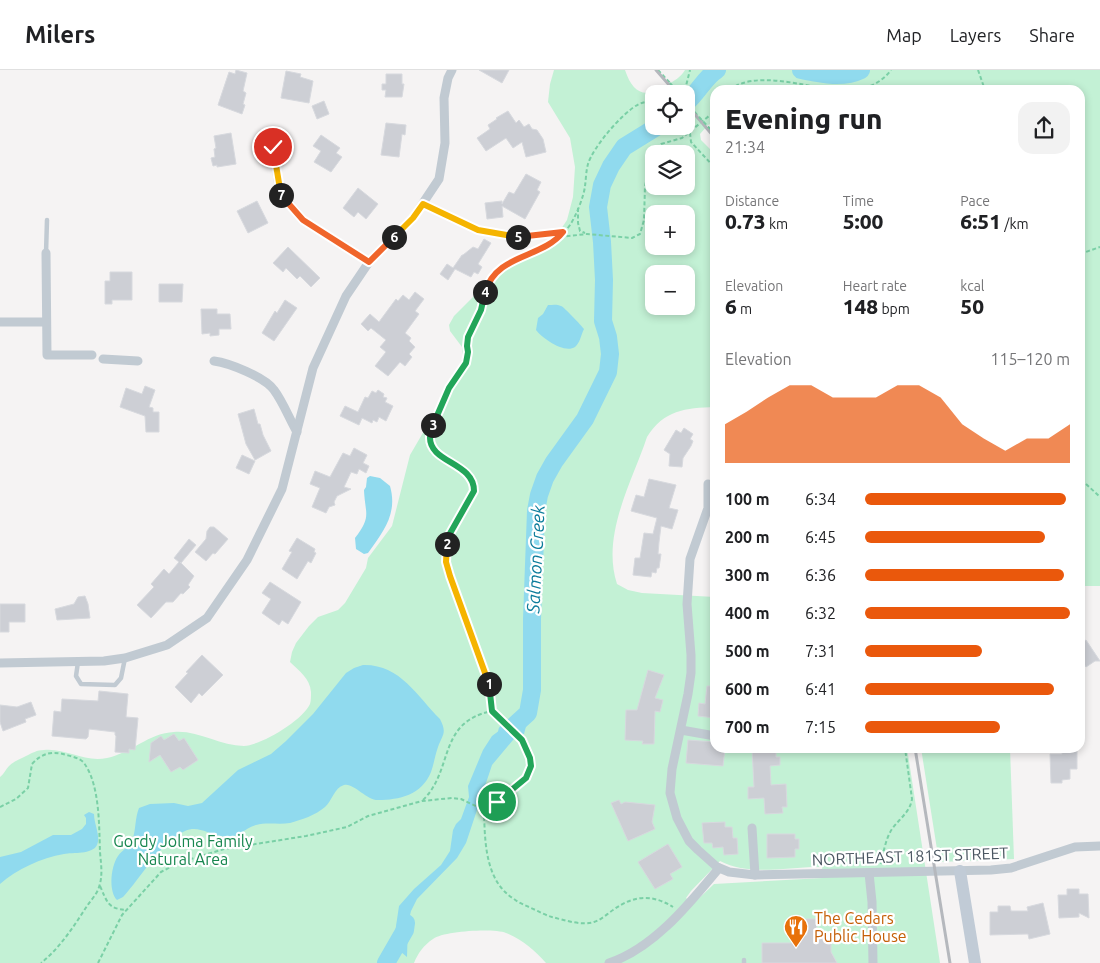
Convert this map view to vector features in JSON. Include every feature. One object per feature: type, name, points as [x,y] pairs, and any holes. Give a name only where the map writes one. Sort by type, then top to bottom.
[{"type":"street","points":[[0,663],[104,661],[124,658],[167,645],[207,618],[247,560],[282,489],[313,368],[346,296],[369,262],[413,218],[439,179],[445,143],[444,98],[448,78],[452,70]]},
{"type":"street","points":[[273,147],[280,193],[303,220],[369,262]]},
{"type":"street","points":[[46,253],[47,355],[92,355]]},
{"type":"street","points":[[0,322],[46,322]]},
{"type":"street","points":[[102,359],[138,361]]},
{"type":"street","points":[[214,361],[241,368],[273,388],[297,432]]},
{"type":"street","points":[[608,963],[645,944],[680,912],[719,868],[689,841],[677,818],[670,794],[691,673],[687,604],[690,560],[708,508],[708,484]]},
{"type":"street","points":[[681,730],[710,735]]},
{"type":"street","points":[[752,828],[755,875]]},
{"type":"street","name":"NORTHEAST 181ST STREET","points":[[719,868],[729,872],[755,875],[869,874],[1011,868],[1075,847],[1100,846]]},
{"type":"street","points":[[960,870],[975,963]]},
{"type":"street","points":[[869,874],[872,902],[873,963]]},
{"type":"lane","points":[[46,253],[47,220]]},
{"type":"lane","points":[[78,662],[76,676],[81,684],[115,685],[120,678],[124,658]]},
{"type":"path","points":[[658,70],[672,85]]},
{"type":"path","points":[[686,85],[690,70]]},
{"type":"path","points":[[872,85],[881,81],[892,70]]},
{"type":"path","points":[[978,70],[983,85]]},
{"type":"path","points":[[737,85],[743,81],[759,78],[810,85]]},
{"type":"path","points":[[484,819],[493,806],[526,778],[531,766],[530,758],[522,740],[492,711],[487,676],[470,636],[446,562],[448,537],[474,491],[474,483],[467,473],[436,453],[430,437],[444,398],[466,363],[468,337],[481,310],[489,282],[504,266],[547,246],[559,237],[572,221],[585,187],[589,163],[601,142],[616,124],[637,105],[645,102]]},
{"type":"path","points":[[695,112],[710,129]]},
{"type":"path","points":[[695,127],[710,115]]},
{"type":"path","points":[[578,206],[580,231],[591,235],[632,238],[640,234],[644,220],[645,186],[652,157],[661,144],[682,138],[685,135]]},
{"type":"path","points":[[691,135],[691,142],[710,163]]},
{"type":"path","points":[[423,204],[478,230],[518,237],[563,232]]},
{"type":"path","points":[[559,237],[587,234]]},
{"type":"path","points":[[1085,252],[1100,246]]},
{"type":"path","points":[[1085,483],[1100,497]]},
{"type":"path","points":[[422,801],[434,786],[447,749],[461,727],[474,716],[492,711]]},
{"type":"path","points":[[0,807],[24,794],[28,788],[32,764],[41,756],[56,753],[81,760],[90,775],[97,800],[102,860],[100,886],[60,944],[42,963]]},
{"type":"path","points":[[881,864],[891,830],[906,814],[911,803],[906,753]]},
{"type":"path","points":[[98,963],[118,923],[127,910],[161,872],[178,863],[224,849],[306,836],[347,827],[368,816],[422,801],[444,798],[461,799],[480,807],[484,812],[485,839],[491,870],[500,885],[514,899],[545,915],[575,922],[595,922],[624,902],[643,896],[667,903],[680,912]]},
{"type":"path","points":[[100,886],[111,906],[116,909],[127,910]]},
{"type":"green space","name":"Gordy Jolma Family Natural Area","points":[[554,70],[625,70],[636,89],[645,93],[645,135],[695,135],[695,85],[666,85],[679,77],[685,70],[1100,70],[1100,586],[1085,586],[1085,85],[710,85],[710,124],[700,134],[701,140],[710,149],[710,407],[676,412],[661,421],[654,428],[647,437],[620,509],[616,528],[613,565],[617,584],[628,590],[642,593],[710,597],[710,753],[908,753],[940,963],[837,963],[831,952],[830,935],[798,935],[797,943],[762,943],[762,963],[546,963],[528,946],[506,933],[500,931],[480,931],[458,932],[439,936],[422,949],[414,963],[0,963],[0,777],[11,764],[41,750],[60,751],[91,759],[107,758],[124,752],[148,739],[174,732],[192,733],[226,744],[252,745],[281,731],[306,710],[310,704],[311,695],[309,683],[304,675],[290,662],[296,643],[318,617],[338,610],[345,603],[366,568],[368,558],[392,526],[410,455],[455,375],[463,357],[462,347],[450,331],[449,325],[454,316],[476,294],[493,270],[557,235],[567,220],[573,197],[575,167],[570,138],[548,102]],"holes":[[[720,861],[744,869],[757,870],[822,867],[823,878],[714,884],[693,904],[686,898]]]},
{"type":"green space","points":[[922,753],[1010,753],[1014,859],[939,862]]},
{"type":"water","points":[[548,305],[562,307],[584,329],[575,347],[570,349],[559,347],[548,341],[536,330],[538,318],[543,314]]},
{"type":"water","points":[[370,476],[380,478],[390,486],[392,505],[391,514],[384,530],[368,553],[364,554],[356,549],[355,538],[366,519],[364,490],[367,478]]},
{"type":"water","points":[[363,665],[376,666],[398,676],[407,683],[440,719],[444,733],[431,772],[422,786],[409,795],[394,799],[378,800],[351,786],[344,785],[335,792],[321,810],[308,817],[286,824],[256,825],[232,837],[221,836],[199,829],[190,829],[176,836],[168,843],[123,897],[117,900],[112,891],[114,866],[118,856],[132,841],[139,808],[150,804],[174,803],[188,806],[202,803],[238,770],[271,754],[313,714],[346,673]]},
{"type":"water","points":[[529,715],[524,734],[518,734],[492,765],[466,843],[457,858],[417,899],[408,923],[407,957],[401,952],[395,933],[399,906],[414,889],[441,865],[450,851],[453,830],[461,819],[469,797],[468,786],[483,750],[492,736],[512,721]]},
{"type":"water","points":[[89,812],[94,814],[98,834],[98,842],[95,848],[87,852],[64,854],[38,861],[0,884],[0,857],[21,852],[53,835],[71,835],[82,829],[86,824],[84,815]]},
{"type":"building","points":[[236,70],[247,73],[243,91],[246,93],[243,104],[245,105],[242,114],[218,105],[229,72],[235,74]]},
{"type":"building","points":[[479,70],[509,70],[502,83]]},
{"type":"building","points":[[286,71],[301,74],[300,77],[313,81],[309,103],[281,98]]},
{"type":"building","points":[[386,74],[402,74],[402,84],[404,84],[402,97],[385,97],[386,90],[382,90],[382,84],[386,84]]},
{"type":"building","points":[[324,101],[329,114],[317,119],[312,106]]},
{"type":"building","points":[[508,111],[516,123],[519,120],[524,127],[529,124],[532,129],[537,130],[543,139],[546,152],[526,157],[522,142],[513,148],[506,138],[486,151],[477,138],[490,129],[488,125],[496,118]]},
{"type":"building","points":[[386,123],[406,125],[405,135],[402,134],[399,157],[381,155]]},
{"type":"building","points":[[231,133],[236,164],[213,166],[211,158],[215,157],[214,149],[216,148],[214,136]]},
{"type":"building","points":[[321,135],[340,148],[336,153],[342,157],[331,172],[314,162],[321,151],[313,146]]},
{"type":"building","points":[[526,174],[541,182],[537,190],[540,192],[525,219],[502,206],[503,217],[487,219],[485,203],[502,201],[502,204],[509,192],[514,194]]},
{"type":"building","points":[[358,188],[378,204],[366,219],[358,212],[354,217],[343,208]]},
{"type":"building","points":[[257,201],[268,223],[248,233],[237,211]]},
{"type":"building","points":[[484,239],[491,243],[478,264],[482,267],[478,274],[474,272],[471,277],[455,269],[448,280],[440,274],[447,264],[453,268],[462,255],[473,247],[478,249]]},
{"type":"building","points":[[288,247],[320,278],[311,287],[300,276],[297,279],[286,268],[283,272],[273,263]]},
{"type":"building","points":[[110,272],[132,272],[132,300],[112,300],[112,304],[105,304],[105,281],[110,281]]},
{"type":"building","points":[[159,284],[183,284],[182,302],[159,302]]},
{"type":"building","points":[[415,292],[424,299],[415,311],[419,314],[405,333],[411,338],[409,341],[415,347],[409,354],[412,357],[405,366],[400,362],[388,376],[375,366],[386,352],[380,347],[386,340],[371,328],[368,331],[361,324],[370,314],[379,322],[396,299],[398,301],[403,295],[409,300]]},
{"type":"building","points":[[285,300],[297,308],[274,341],[262,333],[275,311],[277,313]]},
{"type":"building","points":[[201,309],[217,309],[217,314],[230,314],[231,329],[219,329],[219,335],[210,336],[210,333],[202,334]]},
{"type":"building","points":[[145,386],[155,390],[149,407],[153,408],[153,412],[159,412],[159,432],[146,432],[145,416],[120,407],[126,388],[142,394]]},
{"type":"building","points":[[378,390],[384,394],[383,397],[387,398],[385,402],[393,406],[386,421],[379,417],[377,422],[373,420],[372,423],[362,418],[359,425],[340,416],[345,406],[358,412],[365,397],[368,398],[372,391],[376,393]]},
{"type":"building","points":[[254,409],[258,424],[260,424],[271,451],[255,460],[246,444],[238,414]]},
{"type":"building","points":[[684,428],[693,434],[690,439],[693,441],[683,458],[682,467],[669,466],[670,454],[664,450],[676,430],[681,433]]},
{"type":"building","points":[[354,448],[367,455],[363,463],[369,466],[366,473],[359,469],[357,474],[351,472],[344,487],[351,489],[337,496],[334,502],[335,505],[329,507],[326,513],[312,507],[320,488],[310,484],[315,471],[330,477],[343,453],[350,456]]},
{"type":"building","points":[[242,455],[255,461],[249,474],[236,468]]},
{"type":"building","points":[[649,479],[676,485],[669,508],[678,510],[672,529],[661,526],[658,554],[661,554],[659,568],[657,568],[656,573],[652,572],[651,577],[633,575],[635,558],[640,558],[644,533],[653,534],[657,518],[631,511],[636,495],[644,497]]},
{"type":"building","points":[[210,527],[214,527],[228,539],[206,561],[195,552],[206,539],[207,531]]},
{"type":"building","points":[[297,538],[315,549],[314,552],[316,553],[311,563],[308,561],[297,579],[282,569],[292,552],[289,551]]},
{"type":"building","points":[[189,539],[196,545],[181,563],[194,576],[188,585],[190,587],[173,602],[166,602],[151,618],[137,605],[154,587],[151,584],[164,569],[169,574],[179,562],[174,558]]},
{"type":"building","points":[[270,582],[301,602],[288,624],[282,620],[279,625],[262,613],[271,599],[262,593]]},
{"type":"building","points":[[85,596],[90,618],[57,620],[55,609],[74,604],[78,597]]},
{"type":"building","points":[[0,604],[25,604],[25,622],[9,622],[9,632],[0,632]]},
{"type":"building","points":[[1085,641],[1100,661],[1095,661],[1086,667],[1085,666]]},
{"type":"building","points":[[202,655],[223,675],[202,696],[199,693],[191,703],[175,687]]},
{"type":"building","points":[[648,670],[664,675],[655,698],[663,700],[660,712],[655,711],[654,744],[642,744],[643,741],[625,740],[626,710],[637,710]]},
{"type":"building","points":[[707,686],[710,686],[710,717],[698,716],[699,703],[705,704]]},
{"type":"building","points":[[99,691],[128,694],[126,717],[138,718],[135,750],[129,749],[129,753],[115,752],[115,732],[89,729],[86,739],[52,736],[54,711],[61,712],[62,699],[98,701]]},
{"type":"building","points":[[31,702],[36,715],[25,719],[26,722],[3,731],[0,722],[0,705],[17,707]]},
{"type":"building","points":[[174,734],[179,741],[184,738],[198,760],[183,770],[180,767],[171,772],[160,755],[149,762],[151,743],[161,736],[164,740]]},
{"type":"building","points":[[688,740],[710,742],[710,753],[724,753],[723,766],[686,763]]},
{"type":"building","points":[[752,753],[776,753],[776,757],[780,757],[780,765],[770,766],[771,785],[786,784],[787,807],[782,807],[783,813],[765,814],[764,798],[748,799],[748,787],[754,787]]},
{"type":"building","points":[[1077,753],[1077,769],[1070,769],[1070,779],[1062,780],[1062,783],[1051,783],[1050,754]]},
{"type":"building","points":[[619,800],[621,804],[625,802],[655,805],[652,822],[655,829],[628,841],[611,803]]},
{"type":"building","points":[[725,822],[725,827],[732,827],[733,838],[737,838],[738,854],[724,855],[723,847],[713,848],[712,843],[704,843],[702,823]]},
{"type":"building","points":[[767,834],[795,834],[795,839],[799,839],[799,849],[795,849],[795,857],[767,858]]},
{"type":"building","points":[[668,844],[682,867],[670,874],[673,879],[655,889],[638,862]]},
{"type":"building","points":[[1067,889],[1079,889],[1079,894],[1088,894],[1089,918],[1079,913],[1079,917],[1059,918],[1058,895],[1067,895]]},
{"type":"building","points":[[1043,903],[1050,934],[1029,939],[1028,934],[990,935],[990,912],[998,912],[998,906],[1010,906],[1011,911],[1028,911],[1027,907]]},
{"type":"building","name":"The Cedars Public House","points":[[806,919],[816,919],[817,935],[831,935],[831,952],[837,963],[762,963],[762,943],[797,943],[797,935],[807,935]]},
{"type":"waterway","name":"Salmon Creek","points":[[695,94],[717,70]]},
{"type":"waterway","name":"Salmon Creek","points":[[801,70],[839,75],[861,70]]},
{"type":"waterway","name":"Salmon Creek","points":[[507,732],[528,713],[532,690],[532,619],[536,511],[539,495],[545,478],[554,462],[585,419],[608,372],[610,354],[608,337],[603,321],[604,280],[598,207],[602,185],[611,166],[624,147],[645,134]]},
{"type":"waterway","name":"Salmon Creek","points":[[386,963],[405,930],[406,923]]},
{"type":"railway","points":[[656,70],[669,85]]},
{"type":"railway","points":[[695,115],[710,132]]},
{"type":"railway","points":[[916,753],[950,963]]},
{"type":"place","name":"The Cedars Public House","points":[[796,948]]},
{"type":"route","points":[[273,147],[280,193],[303,220],[369,262],[413,218],[423,204],[478,230],[518,237],[563,232],[547,246],[528,253],[504,266],[489,282],[486,287],[483,305],[468,337],[468,358],[444,398],[430,437],[436,453],[467,473],[474,483],[474,491],[448,537],[446,562],[470,636],[487,676],[490,686],[492,711],[522,740],[530,758],[531,766],[526,778],[497,802]]}]
